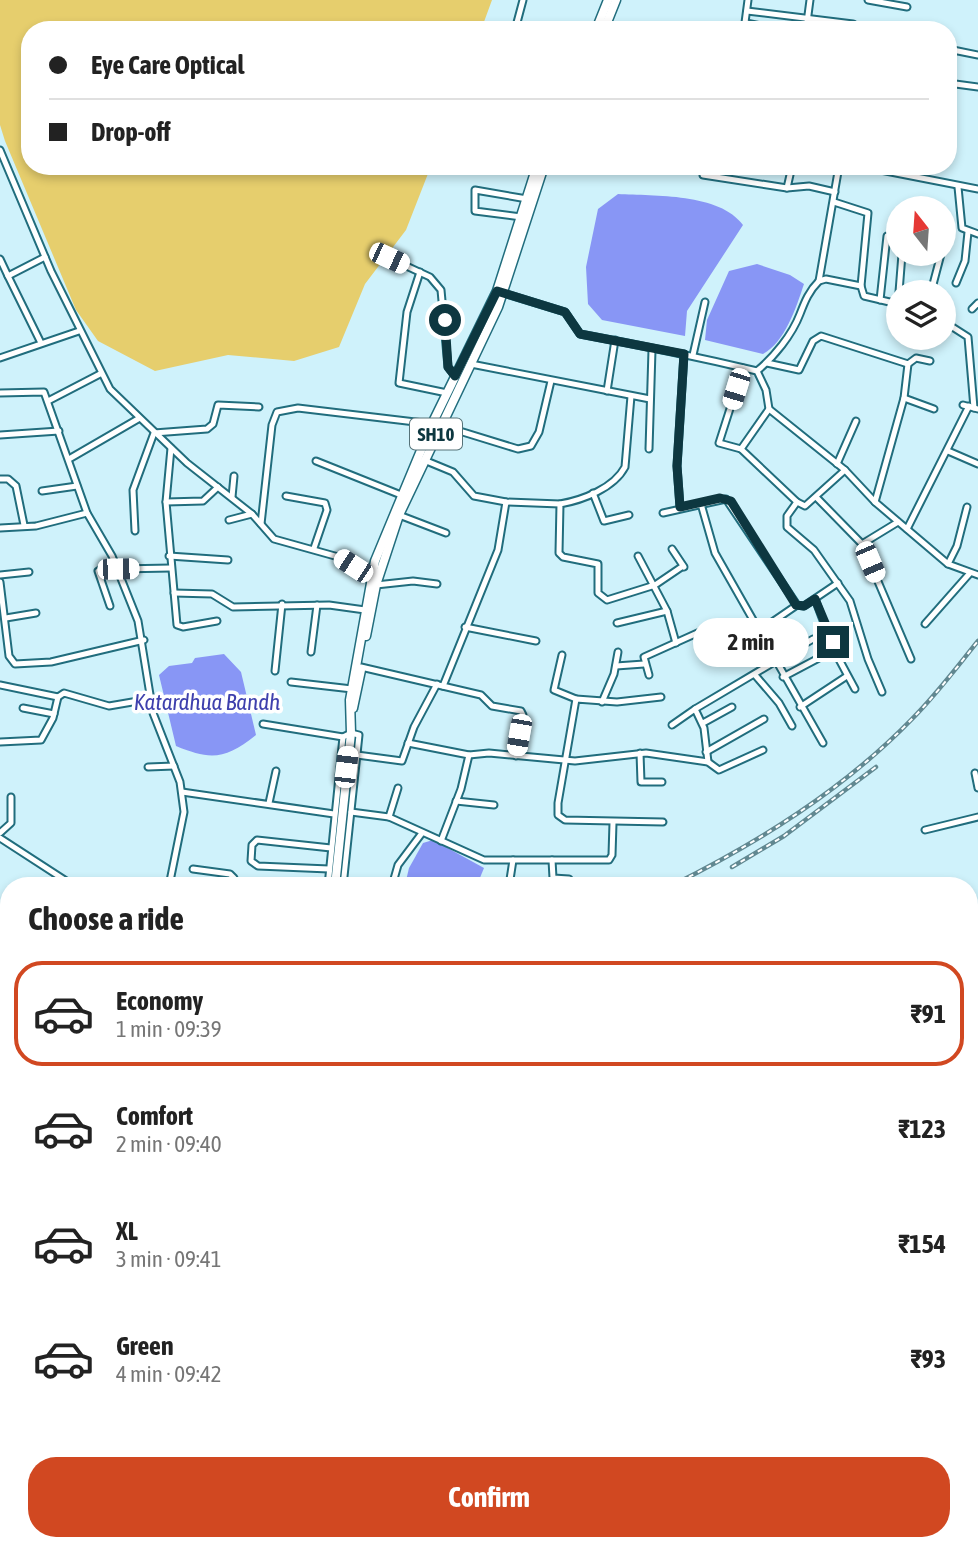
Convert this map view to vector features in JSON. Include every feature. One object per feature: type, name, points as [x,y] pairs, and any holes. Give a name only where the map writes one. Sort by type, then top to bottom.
[{"type":"main road","points":[[600,21],[608,0]]},
{"type":"main road","points":[[608,21],[616,0]]},
{"type":"main road","name":"SH10","points":[[336,877],[349,745],[347,735],[361,667],[373,583],[399,515],[425,460],[447,393],[500,292],[534,175]]},
{"type":"main road","name":"SH10","points":[[352,710],[352,689],[365,610],[401,495],[436,424],[471,364],[500,292],[541,175]]},
{"type":"street","points":[[517,21],[523,0]]},
{"type":"street","points":[[746,21],[748,0]]},
{"type":"street","points":[[808,19],[810,0]]},
{"type":"street","points":[[868,0],[907,7]]},
{"type":"street","points":[[747,11],[826,21]]},
{"type":"street","points":[[957,51],[978,55]]},
{"type":"street","points":[[957,84],[978,88]]},
{"type":"street","points":[[0,151],[45,257],[100,374],[138,419],[253,514],[274,539],[342,558],[373,583],[413,581],[437,584]]},
{"type":"street","points":[[702,175],[787,188],[809,186],[835,192]]},
{"type":"street","points":[[787,188],[790,175]]},
{"type":"street","points":[[757,371],[767,363],[790,331],[803,303],[818,281],[838,175]]},
{"type":"street","points":[[902,175],[978,189]]},
{"type":"street","points":[[958,187],[962,228],[978,234]]},
{"type":"street","points":[[522,217],[475,211],[475,190],[527,199]]},
{"type":"street","points":[[834,202],[868,213],[861,286],[864,296],[886,301]]},
{"type":"street","points":[[956,283],[965,261],[968,232]]},
{"type":"street","points":[[880,300],[886,245]]},
{"type":"street","points":[[8,276],[45,257]]},
{"type":"street","points":[[389,258],[430,277],[442,290],[447,361],[455,376]]},
{"type":"street","points":[[0,259],[41,343]]},
{"type":"street","points":[[420,272],[407,312],[400,383],[405,387],[447,393]]},
{"type":"street","points":[[818,281],[826,279],[861,286]]},
{"type":"street","points":[[500,292],[565,312],[580,334],[652,350],[693,355],[757,371]]},
{"type":"street","points":[[693,355],[705,302]]},
{"type":"street","points":[[972,309],[978,303]]},
{"type":"street","points":[[907,529],[939,462],[948,451],[971,407],[968,337],[956,329]]},
{"type":"street","points":[[0,358],[79,331]]},
{"type":"street","points":[[767,363],[799,370],[813,341],[821,337],[908,363],[916,358],[930,361]]},
{"type":"street","points":[[607,391],[615,340]]},
{"type":"street","points":[[649,449],[652,350]]},
{"type":"street","points":[[680,507],[677,466],[684,354]]},
{"type":"street","points":[[874,502],[904,398],[908,363]]},
{"type":"street","points":[[471,364],[650,399]]},
{"type":"street","points":[[743,368],[718,440],[722,445],[741,449],[797,502],[806,506],[845,470]]},
{"type":"street","points":[[757,371],[766,390],[769,409],[845,470],[874,502],[947,564],[978,575]]},
{"type":"street","points":[[48,401],[100,374]]},
{"type":"street","points":[[261,524],[272,425],[277,412],[298,408],[436,424],[518,449],[531,446],[539,432],[551,381]]},
{"type":"street","points":[[0,393],[39,389],[44,391],[87,513],[118,569],[144,640],[150,699],[181,792],[183,820],[171,877]]},
{"type":"street","points":[[425,460],[453,472],[474,496],[506,502],[560,504],[593,493],[611,483],[625,467],[631,396]]},
{"type":"street","points":[[904,398],[934,409]]},
{"type":"street","points":[[155,433],[207,429],[213,424],[219,405],[259,407]]},
{"type":"street","points":[[741,449],[769,409]]},
{"type":"street","points":[[69,460],[138,419]]},
{"type":"street","points":[[837,464],[856,421]]},
{"type":"street","points":[[0,435],[59,431]]},
{"type":"street","points":[[135,531],[133,490],[155,433]]},
{"type":"street","points":[[171,448],[166,502],[169,556],[178,627],[217,621]]},
{"type":"street","points":[[948,451],[978,464]]},
{"type":"street","points":[[316,461],[401,495]]},
{"type":"street","points":[[232,498],[234,476]]},
{"type":"street","points":[[0,479],[8,479],[16,486],[24,525]]},
{"type":"street","points":[[42,491],[77,486]]},
{"type":"street","points":[[166,502],[203,501],[218,487]]},
{"type":"street","points":[[593,493],[604,521],[629,515]]},
{"type":"street","points":[[286,495],[325,503],[327,510],[314,548]]},
{"type":"street","points":[[663,513],[720,498],[731,501],[796,605]]},
{"type":"street","points":[[817,498],[862,544],[911,659]]},
{"type":"street","points":[[357,754],[399,762],[405,758],[408,743],[440,685],[498,550],[506,502]]},
{"type":"street","points":[[797,502],[788,516],[788,527],[814,551],[854,609],[868,659],[882,692]]},
{"type":"street","points":[[560,504],[559,553],[562,557],[598,564],[599,597],[607,600],[655,585],[684,567],[672,549]]},
{"type":"street","points":[[701,504],[709,542],[800,707],[823,743]]},
{"type":"street","points":[[947,564],[957,546],[967,507]]},
{"type":"street","points":[[0,528],[36,526],[87,513]]},
{"type":"street","points":[[229,520],[253,514]]},
{"type":"street","points":[[399,515],[446,533]]},
{"type":"street","points":[[862,544],[898,522]]},
{"type":"street","points":[[169,556],[228,560]]},
{"type":"street","points":[[638,556],[667,611],[676,643]]},
{"type":"street","points":[[110,606],[98,571],[114,561]]},
{"type":"street","points":[[118,569],[171,568]]},
{"type":"street","points":[[0,575],[29,572]]},
{"type":"street","points":[[925,624],[970,573]]},
{"type":"street","points":[[0,582],[9,656],[15,664],[51,662],[144,640]]},
{"type":"street","points":[[759,631],[796,605],[804,606],[838,583]]},
{"type":"street","points":[[174,593],[212,594],[233,607],[282,604],[365,610]]},
{"type":"street","points":[[815,599],[834,650],[855,690]]},
{"type":"street","points":[[275,671],[282,604]]},
{"type":"street","points":[[311,652],[317,605]]},
{"type":"street","points":[[617,623],[667,611]]},
{"type":"street","points":[[6,618],[36,613]]},
{"type":"street","points":[[465,627],[536,641]]},
{"type":"street","points":[[649,675],[644,664],[647,655],[704,630]]},
{"type":"street","points":[[672,724],[813,639]]},
{"type":"street","points":[[783,677],[834,650]]},
{"type":"street","points":[[602,702],[616,666],[618,652]]},
{"type":"street","points":[[562,655],[554,691],[576,699],[602,702],[661,697]]},
{"type":"street","points":[[616,666],[644,664]]},
{"type":"street","points":[[361,667],[481,695],[492,706],[523,712],[516,756]]},
{"type":"street","points":[[755,675],[779,704],[792,726]]},
{"type":"street","points":[[800,707],[847,676]]},
{"type":"street","points":[[291,682],[352,689]]},
{"type":"street","points":[[0,685],[58,697]]},
{"type":"street","points":[[0,742],[41,740],[54,714],[58,697],[64,693],[118,706],[150,699]]},
{"type":"street","points":[[576,699],[558,803],[561,818],[607,819],[613,823],[663,822]]},
{"type":"street","points":[[703,723],[732,707]]},
{"type":"street","points":[[23,708],[54,714]]},
{"type":"street","points":[[695,709],[703,723],[708,762],[713,769],[719,770],[763,750]]},
{"type":"street","points":[[706,752],[764,719]]},
{"type":"street","points":[[263,724],[359,735],[344,877]]},
{"type":"street","points":[[329,877],[334,814],[347,735]]},
{"type":"street","points":[[408,743],[469,755],[566,761],[640,753],[708,762]]},
{"type":"street","points":[[640,753],[640,782],[662,782]]},
{"type":"street","points":[[441,841],[469,755]]},
{"type":"street","points":[[148,767],[174,766]]},
{"type":"street","points":[[269,803],[276,771]]},
{"type":"street","points":[[975,773],[978,788]]},
{"type":"street","points":[[388,817],[398,789]]},
{"type":"street","points":[[181,792],[334,814]]},
{"type":"street","points":[[0,832],[11,823],[11,797]]},
{"type":"street","points":[[456,801],[494,805]]},
{"type":"street","points":[[351,812],[388,817],[484,860],[609,860],[612,855],[613,823]]},
{"type":"street","points":[[925,831],[978,817]]},
{"type":"street","points":[[395,877],[398,865],[422,832]]},
{"type":"street","points":[[0,838],[61,877]]},
{"type":"street","points":[[329,869],[258,866],[251,861],[252,845],[257,840],[331,848]]},
{"type":"street","points":[[510,877],[513,860]]},
{"type":"street","points":[[552,860],[554,877]]},
{"type":"street","points":[[193,869],[230,874],[233,877]]},
{"type":"shaded area","points":[[0,0],[492,0],[484,21],[21,21],[21,175],[427,175],[406,230],[365,284],[339,347],[294,361],[228,355],[155,371],[98,341],[76,310],[0,125]]},
{"type":"water","points":[[618,194],[667,196],[703,202],[733,215],[743,225],[687,311],[685,336],[602,320],[588,304],[586,267],[598,209]]},
{"type":"water","points":[[757,264],[790,275],[804,284],[784,333],[771,349],[763,354],[705,340],[707,320],[729,271]]},
{"type":"water","name":"Katardhua Bandh","points":[[224,654],[241,672],[256,735],[235,749],[217,755],[198,754],[176,746],[159,675],[169,666],[192,663],[195,658]]},
{"type":"water","points":[[433,840],[484,868],[480,877],[407,877],[423,843]]},
{"type":"railway","points":[[688,877],[768,833],[858,769],[921,710],[978,641]]},
{"type":"railway","points":[[732,867],[784,836],[876,767]]},
{"type":"route","points":[[445,320],[448,367],[455,376],[484,323],[497,291],[556,307],[565,312],[580,334],[652,350],[684,354],[677,466],[680,507],[720,498],[731,501],[796,605],[804,606],[815,599],[833,642]]}]
